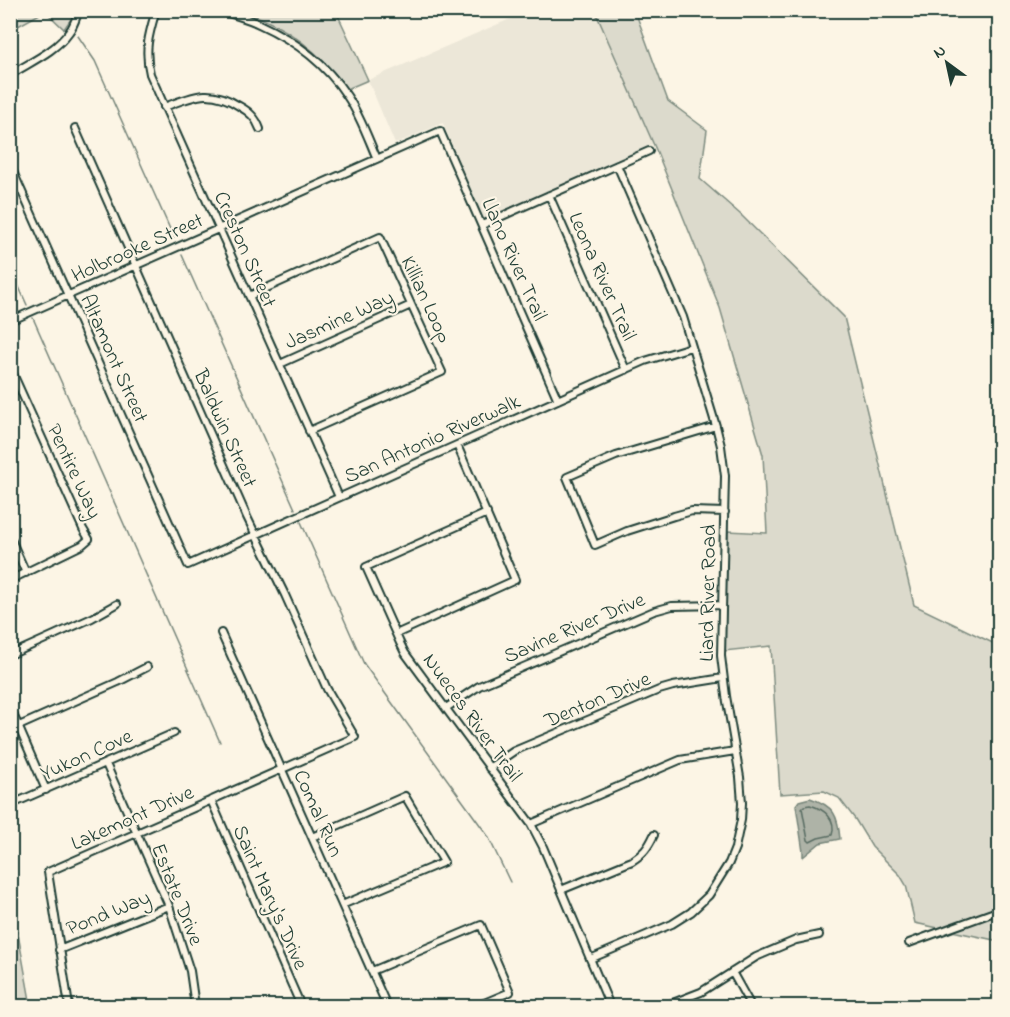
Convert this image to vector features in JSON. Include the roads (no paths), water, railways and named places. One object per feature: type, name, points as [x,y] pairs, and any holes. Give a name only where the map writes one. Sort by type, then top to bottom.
[{"type":"street","points":[[10,75],[62,41],[70,31],[79,10]]},
{"type":"street","name":"Creston Street","points":[[156,10],[146,52],[150,74],[339,497]]},
{"type":"street","points":[[220,10],[257,23],[286,37],[331,74],[349,98],[377,159]]},
{"type":"street","points":[[164,107],[198,95],[221,95],[250,112],[260,129]]},
{"type":"street","name":"Baldwin Street","points":[[75,128],[255,535],[327,689],[355,737]]},
{"type":"street","name":"Holbrooke Street","points":[[10,321],[441,131]]},
{"type":"street","name":"Llano River Trail","points":[[441,131],[558,400]]},
{"type":"street","points":[[482,225],[649,151]]},
{"type":"street","name":"Altamont Street","points":[[10,165],[188,565]]},
{"type":"street","name":"Liard River Road","points":[[590,959],[672,924],[691,912],[709,895],[729,863],[741,820],[741,790],[723,678],[721,649],[725,476],[717,426],[683,317],[617,165]]},
{"type":"street","name":"Leona River Trail","points":[[549,195],[626,370]]},
{"type":"street","name":"Killian Loop","points":[[249,296],[380,237],[442,372],[309,431]]},
{"type":"street","name":"Jasmine Way","points":[[280,364],[411,305]]},
{"type":"street","name":"San Antonio Riverwalk","points":[[188,565],[652,358],[691,347]]},
{"type":"street","name":"Pentire Way","points":[[10,367],[89,539],[82,545],[10,580]]},
{"type":"street","points":[[717,426],[616,456],[567,477],[595,545],[627,531],[692,511],[725,512]]},
{"type":"street","points":[[396,634],[515,580],[457,445]]},
{"type":"street","name":"Nueces River Trail","points":[[487,513],[366,567],[405,653],[531,824],[610,1006]]},
{"type":"street","points":[[10,537],[26,573]]},
{"type":"street","points":[[10,655],[92,618],[117,604]]},
{"type":"street","name":"Savine River Drive","points":[[446,708],[479,686],[654,611],[672,606],[723,605]]},
{"type":"street","name":"Comal Run","points":[[220,633],[387,1006]]},
{"type":"street","points":[[10,730],[147,668]]},
{"type":"street","name":"Denton Drive","points":[[489,768],[514,751],[658,690],[723,678]]},
{"type":"street","points":[[10,707],[46,790]]},
{"type":"street","name":"Yukon Cove","points":[[10,805],[174,733]]},
{"type":"street","name":"Lakemont Drive","points":[[69,1006],[48,872],[355,737]]},
{"type":"street","points":[[531,824],[680,760],[735,751]]},
{"type":"street","name":"Estate Drive","points":[[106,764],[169,906],[190,971],[195,1006]]},
{"type":"street","points":[[312,837],[405,796],[444,862],[342,905]]},
{"type":"street","name":"Saint Mary's Drive","points":[[211,800],[301,1006]]},
{"type":"street","points":[[561,890],[632,861],[642,855],[654,836]]},
{"type":"street","name":"Pond Way","points":[[60,950],[169,906]]},
{"type":"street","points":[[909,943],[999,910]]},
{"type":"street","points":[[372,971],[481,925],[510,992],[477,1006]]},
{"type":"street","points":[[665,1006],[701,992],[756,957],[796,940],[819,935]]},
{"type":"street","points":[[732,972],[751,1006]]},
{"type":"water","points":[[810,798],[825,804],[833,812],[838,824],[840,839],[820,843],[803,857],[796,805],[799,801]]},
{"type":"waterway","points":[[78,36],[95,61],[174,238]]},
{"type":"waterway","points":[[182,255],[295,509]]},
{"type":"waterway","points":[[10,267],[27,305]]},
{"type":"waterway","points":[[33,318],[220,742]]},
{"type":"waterway","points":[[301,522],[364,664],[488,836],[510,882]]}]
